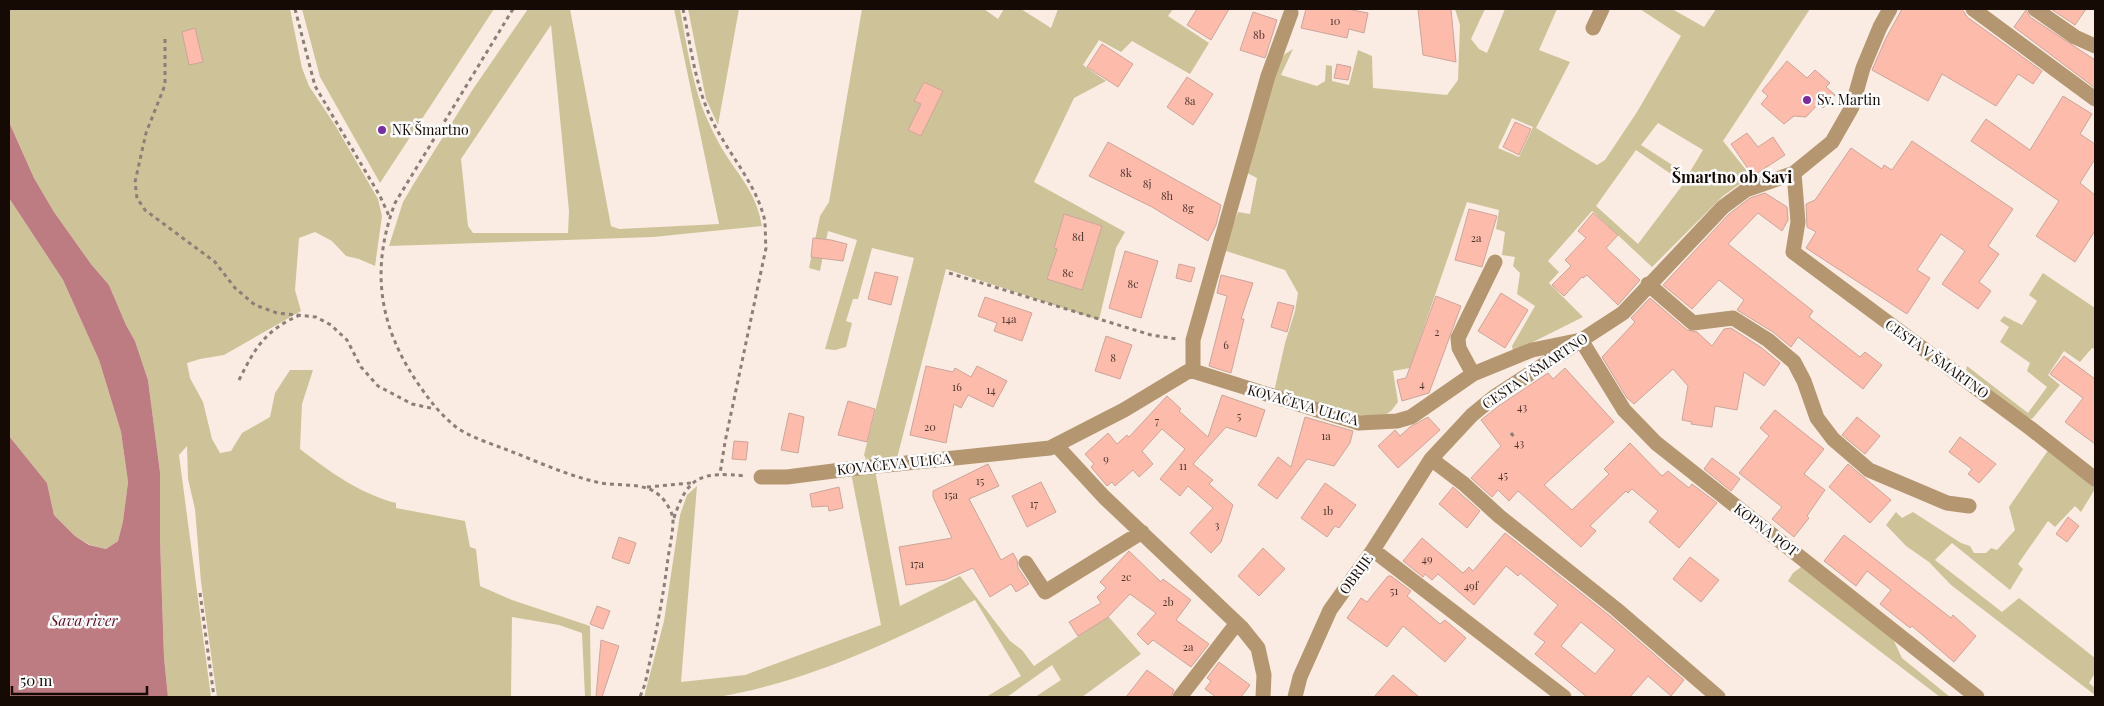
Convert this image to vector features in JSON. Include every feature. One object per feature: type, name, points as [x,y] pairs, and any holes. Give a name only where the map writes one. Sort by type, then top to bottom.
[{"type":"street","points":[[1593,28],[1602,9]]},
{"type":"street","name":"CESTA V ŠMARTNO","points":[[1431,459],[1472,415],[1494,398],[1623,312],[1722,207],[1746,190],[1794,173],[1832,142],[1852,107],[1862,68],[1890,9]]},
{"type":"street","points":[[1973,9],[2095,99]]},
{"type":"street","points":[[2035,9],[2075,37],[2095,46]]},
{"type":"street","points":[[1194,371],[1193,340],[1268,76],[1290,13]]},
{"type":"street","name":"CESTA V ŠMARTNO","points":[[1794,173],[1798,222],[1793,252],[2030,428],[2095,479]]},
{"type":"street","points":[[1473,374],[1459,348],[1458,338],[1461,328],[1495,262]]},
{"type":"street","points":[[1648,284],[1693,323],[1733,318],[1768,340],[1794,362],[1804,381],[1817,418],[1833,439],[1869,470],[1923,491],[1947,503],[1969,506]]},
{"type":"street","name":"KOVAČEVA ULICA","points":[[761,477],[786,477],[849,468],[1050,448],[1124,410],[1187,372],[1194,371],[1359,423],[1397,422],[1411,416],[1473,374],[1532,350],[1581,340]]},
{"type":"street","name":"KOPNA POT","points":[[1581,340],[1624,410],[1656,443],[1977,697]]},
{"type":"street","points":[[1056,445],[1104,497],[1237,623],[1258,648],[1264,675],[1263,697]]},
{"type":"street","points":[[1431,459],[1616,609],[1718,697]]},
{"type":"street","name":"OBRIJE","points":[[1295,697],[1300,677],[1330,610],[1373,550],[1431,459]]},
{"type":"street","points":[[1026,563],[1045,592],[1142,532]]},
{"type":"street","points":[[1373,550],[1564,697]]},
{"type":"street","points":[[1180,697],[1237,623]]},
{"type":"path","points":[[295,9],[315,86],[380,196],[390,218]]},
{"type":"path","points":[[513,9],[395,203],[390,218],[382,267],[383,310],[387,326],[397,348],[413,377],[436,409],[458,428],[474,437],[566,472],[601,482],[646,487],[692,482],[703,477],[720,474],[761,477]]},
{"type":"path","points":[[683,9],[695,70],[706,109],[721,140],[751,186],[764,218],[766,248],[720,474]]},
{"type":"path","points":[[165,39],[165,86],[146,133],[135,182],[137,198],[145,210],[215,262],[236,288],[255,305],[277,313],[316,317],[331,325],[347,340],[361,367],[378,386],[412,404],[436,409]]},
{"type":"path","points":[[949,273],[1151,335],[1193,340]]},
{"type":"path","points":[[239,380],[252,354],[271,331],[284,322],[300,315]]},
{"type":"path","points":[[1511,433],[1514,437]]},
{"type":"path","points":[[640,697],[645,684],[664,591],[673,518],[683,492],[692,482]]},
{"type":"path","points":[[646,487],[657,492],[666,503],[673,518]]},
{"type":"path","points":[[200,593],[214,697]]},
{"type":"shaded area","points":[[9,9],[290,9],[302,68],[309,86],[335,125],[378,199],[382,216],[375,266],[346,256],[332,241],[315,232],[299,238],[295,290],[301,311],[224,355],[187,363],[190,378],[203,402],[212,439],[220,453],[231,451],[242,433],[270,417],[275,393],[290,370],[313,370],[302,404],[300,449],[357,488],[396,503],[396,508],[465,521],[470,547],[476,549],[480,586],[512,600],[590,626],[591,697],[585,697],[582,633],[559,625],[512,617],[511,697],[217,697],[201,582],[195,509],[188,479],[187,446],[179,455],[211,697],[168,697],[164,657],[160,472],[148,380],[135,341],[109,285],[91,264],[54,212],[34,178],[9,122]]},
{"type":"shaded area","name":"NK Šmartno","points":[[302,9],[494,9],[380,183],[320,77]]},
{"type":"shaded area","points":[[528,9],[570,9],[611,226],[619,229],[719,224],[674,9],[680,9],[692,71],[702,107],[719,144],[752,196],[762,226],[653,237],[389,246],[403,202],[473,89]],"holes":[[[551,25],[569,211],[568,233],[473,233],[468,226],[461,159]]]},
{"type":"shaded area","points":[[688,9],[739,9],[718,125],[706,99]]},
{"type":"shaded area","points":[[862,9],[984,9],[998,19],[1004,9],[1021,9],[1051,28],[1058,9],[1173,9],[1168,16],[1209,43],[1190,74],[1132,41],[1121,52],[1099,40],[1083,65],[1106,81],[1074,98],[1034,182],[1125,232],[1116,248],[1099,320],[946,269],[897,458],[866,459],[864,455],[914,258],[872,248],[858,299],[853,299],[846,321],[852,323],[846,347],[835,350],[825,349],[857,240],[828,231],[820,271],[809,268],[820,216],[829,202]]},
{"type":"shaded area","points":[[1455,9],[1485,9],[1471,39],[1479,49],[1487,53],[1505,9],[1557,9],[1539,50],[1570,62],[1536,128],[1597,165],[1605,160],[1637,112],[1681,36],[1640,9],[1672,9],[1704,27],[1716,9],[1810,9],[1723,141],[1754,180],[1741,183],[1723,196],[1652,267],[1592,211],[1548,261],[1559,272],[1549,283],[1583,317],[1513,352],[1512,346],[1535,306],[1517,294],[1520,273],[1513,266],[1515,257],[1502,255],[1505,232],[1496,229],[1499,210],[1467,202],[1410,368],[1393,371],[1398,402],[1390,411],[1375,417],[1363,416],[1330,409],[1274,392],[1298,293],[1285,270],[1223,250],[1238,212],[1250,214],[1257,178],[1247,173],[1279,62],[1285,54],[1293,49],[1281,75],[1317,86],[1325,81],[1326,65],[1332,66],[1332,81],[1349,85],[1358,50],[1372,56],[1373,88],[1447,95],[1458,80],[1460,25]],"holes":[[[1512,118],[1533,127],[1519,157],[1498,148]],[[1658,123],[1703,150],[1688,175],[1641,145]],[[1636,150],[1684,183],[1638,244],[1596,206]]]},
{"type":"shaded area","points":[[9,198],[63,280],[99,360],[121,432],[128,482],[123,521],[118,541],[106,549],[90,545],[75,536],[54,515],[47,483],[9,436]]},
{"type":"shaded area","points":[[2043,273],[2095,308],[2095,349],[2092,348],[2080,362],[2064,351],[2048,375],[2060,385],[2032,419],[2027,418],[1966,370],[1967,366],[2028,413],[2047,387],[2027,371],[2030,363],[2000,342],[2009,327],[2000,321],[2004,316],[2022,325],[2037,301],[2029,295]]},
{"type":"shaded area","points":[[2049,449],[2095,486],[2095,489],[2081,512],[2075,506],[2055,527],[2048,521],[2018,564],[2023,569],[2010,590],[1952,543],[1935,560],[2002,612],[2019,598],[2095,658],[2095,673],[2089,683],[2095,688],[2095,695],[1951,585],[1929,562],[1906,546],[1886,525],[1896,512],[1902,518],[1913,512],[1961,543],[1970,546],[1974,553],[1986,553],[1991,548],[1997,550],[2015,530],[2009,507]]},
{"type":"shaded area","points":[[875,470],[900,606],[960,576],[1010,641],[1022,650],[1034,666],[1108,616],[1141,654],[1082,697],[1035,697],[1061,680],[1052,665],[1007,697],[986,697],[1021,676],[975,600],[881,645],[817,671],[784,681],[717,697],[690,699],[644,697],[664,621],[680,515],[687,495],[697,486],[681,682],[745,675],[881,625],[851,473]]},
{"type":"shaded area","points":[[1801,567],[1893,639],[1902,658],[1950,697],[1940,697],[1788,581],[1793,573]]},
{"type":"water","name":"Sava river","points":[[9,122],[34,178],[54,212],[91,264],[109,285],[135,341],[148,380],[160,472],[164,657],[168,697],[9,697],[9,436],[47,483],[54,515],[75,536],[89,545],[106,549],[118,541],[123,521],[128,482],[121,432],[99,360],[63,280],[9,198]]},
{"type":"building","points":[[1197,9],[1229,9],[1211,40],[1187,25]]},
{"type":"building","points":[[1306,9],[1347,9],[1368,13],[1364,33],[1349,29],[1347,38],[1301,28]]},
{"type":"building","points":[[1418,9],[1451,9],[1456,62],[1423,55]]},
{"type":"building","points":[[1902,9],[1962,9],[1967,17],[2042,71],[2033,84],[2018,74],[1996,106],[1942,74],[1928,101],[1872,70],[1886,38]]},
{"type":"building","points":[[2051,9],[2086,9],[2075,25]]},
{"type":"building","points":[[2026,10],[2030,17],[2095,60],[2095,88],[2014,27]]},
{"type":"building","points":[[1253,12],[1277,20],[1265,58],[1240,50]]},
{"type":"building","points":[[195,28],[203,62],[189,65],[182,32]]},
{"type":"building","points":[[1102,44],[1133,64],[1118,87],[1087,67]]},
{"type":"building","points":[[1787,61],[1807,78],[1815,70],[1830,83],[1826,87],[1835,95],[1823,108],[1818,104],[1806,117],[1794,116],[1784,124],[1761,104],[1768,96],[1762,91]]},
{"type":"building","points":[[1337,64],[1351,67],[1348,80],[1334,78]]},
{"type":"building","points":[[1187,77],[1213,94],[1193,125],[1167,107]]},
{"type":"building","points":[[924,82],[943,91],[921,136],[908,130],[921,104],[914,101]]},
{"type":"building","points":[[2063,96],[2092,114],[2080,134],[2095,144],[2095,159],[2080,183],[2095,195],[2095,231],[2075,262],[2036,236],[2059,201],[1971,141],[1986,119],[2030,150]]},
{"type":"building","points":[[1515,122],[1531,129],[1519,155],[1503,147]]},
{"type":"building","points":[[1747,133],[1758,147],[1773,137],[1785,155],[1753,176],[1731,144]]},
{"type":"building","points":[[1912,141],[2013,209],[1988,246],[1999,254],[1979,282],[1991,291],[1978,309],[1942,284],[1965,251],[1941,234],[1917,270],[1930,278],[1907,314],[1806,248],[1816,232],[1807,227],[1806,204],[1815,200],[1851,148],[1882,169],[1884,165],[1892,170]]},
{"type":"building","points":[[1108,142],[1221,205],[1216,225],[1208,241],[1152,207],[1089,176]]},
{"type":"building","points":[[1765,193],[1787,207],[1788,220],[1782,231],[1758,213],[1728,244],[1813,311],[1809,317],[1860,357],[1865,352],[1882,365],[1863,389],[1798,337],[1791,347],[1773,332],[1737,310],[1744,300],[1719,280],[1692,309],[1663,285],[1729,214],[1750,198]]},
{"type":"building","points":[[1469,209],[1497,216],[1482,267],[1455,260]]},
{"type":"building","points":[[1593,213],[1618,235],[1606,248],[1640,280],[1618,305],[1587,275],[1582,277],[1564,296],[1552,285],[1571,266],[1565,260],[1586,238],[1578,231]]},
{"type":"building","points":[[1064,214],[1102,226],[1082,290],[1047,279],[1057,249],[1054,248]]},
{"type":"building","points":[[813,238],[847,244],[843,261],[811,257]]},
{"type":"building","points":[[1125,251],[1158,261],[1141,318],[1109,308]]},
{"type":"building","points":[[1179,264],[1195,268],[1191,282],[1176,278]]},
{"type":"building","points":[[875,272],[898,277],[891,305],[868,299]]},
{"type":"building","points":[[1221,275],[1253,283],[1241,319],[1244,319],[1231,373],[1209,366],[1227,296],[1217,293]]},
{"type":"building","points":[[1501,293],[1528,310],[1505,348],[1478,331]]},
{"type":"building","points":[[1436,296],[1461,306],[1429,393],[1402,401],[1397,380],[1406,378]]},
{"type":"building","points":[[985,297],[1032,313],[1022,341],[994,331],[997,323],[978,316]]},
{"type":"building","points":[[1650,298],[1687,330],[1697,332],[1712,346],[1724,329],[1731,328],[1762,348],[1780,363],[1764,386],[1744,372],[1737,410],[1715,406],[1712,427],[1691,424],[1692,422],[1682,420],[1688,386],[1673,369],[1634,404],[1627,398],[1602,357],[1635,322],[1631,318]]},
{"type":"building","points":[[1278,302],[1294,306],[1287,332],[1271,327]]},
{"type":"building","points":[[1106,336],[1132,345],[1120,379],[1095,371]]},
{"type":"building","points":[[2064,356],[2095,379],[2095,444],[2065,422],[2083,398],[2050,374]]},
{"type":"building","points":[[926,366],[953,372],[955,368],[971,377],[977,366],[1007,381],[993,407],[968,395],[961,408],[954,404],[946,443],[910,435]]},
{"type":"building","points":[[1565,368],[1614,422],[1544,485],[1572,510],[1609,474],[1604,469],[1630,443],[1662,476],[1668,471],[1689,488],[1692,484],[1717,503],[1679,548],[1649,522],[1658,511],[1632,489],[1628,493],[1626,491],[1590,526],[1596,531],[1581,547],[1518,491],[1509,501],[1498,490],[1492,497],[1471,478],[1501,446],[1481,420],[1548,373],[1553,379]]},
{"type":"building","points":[[1222,395],[1265,410],[1256,437],[1226,427],[1193,464],[1213,480],[1209,484],[1233,505],[1221,542],[1211,553],[1190,533],[1213,508],[1188,486],[1180,496],[1160,479],[1185,449],[1162,429],[1142,451],[1153,464],[1139,477],[1133,470],[1115,486],[1112,482],[1107,486],[1091,467],[1094,464],[1085,454],[1108,433],[1117,444],[1127,435],[1129,437],[1167,396],[1181,409],[1179,411],[1208,437]]},
{"type":"building","points":[[848,401],[875,409],[867,442],[838,435]]},
{"type":"building","points":[[1775,410],[1824,449],[1804,474],[1825,490],[1807,516],[1809,518],[1794,537],[1772,519],[1782,507],[1739,473],[1769,436],[1760,428]]},
{"type":"building","points":[[789,413],[804,417],[798,453],[781,450]]},
{"type":"building","points":[[1305,417],[1353,431],[1350,443],[1334,466],[1307,459],[1277,499],[1258,485],[1278,457],[1291,467]]},
{"type":"building","points":[[1428,417],[1440,430],[1398,468],[1378,446],[1395,430],[1400,436],[1410,427]]},
{"type":"building","points":[[1857,417],[1880,436],[1865,454],[1842,435]]},
{"type":"building","points":[[1960,437],[1996,464],[1979,483],[1968,474],[1972,469],[1949,452]]},
{"type":"building","points":[[734,441],[748,442],[746,460],[732,459]]},
{"type":"building","points":[[1712,458],[1740,479],[1731,491],[1704,469]]},
{"type":"building","points":[[988,464],[999,486],[969,499],[1001,560],[1013,553],[1017,560],[1018,568],[1029,584],[1016,592],[1011,584],[990,597],[973,568],[945,580],[906,585],[899,547],[952,538],[933,497],[933,491]]},
{"type":"building","points":[[1848,464],[1891,500],[1870,523],[1829,487]]},
{"type":"building","points":[[1041,482],[1056,512],[1027,527],[1012,496]]},
{"type":"building","points":[[1325,483],[1356,505],[1339,528],[1335,526],[1327,537],[1301,518]]},
{"type":"building","points":[[839,487],[843,508],[829,511],[828,506],[812,507],[810,494]]},
{"type":"building","points":[[1453,487],[1480,511],[1467,528],[1439,504]]},
{"type":"building","points":[[2068,517],[2079,526],[2067,542],[2056,534]]},
{"type":"building","points":[[1505,533],[1610,616],[1684,680],[1671,696],[1648,676],[1630,697],[1587,697],[1535,654],[1545,642],[1534,634],[1558,605],[1520,573],[1518,576],[1506,566],[1474,605],[1438,574],[1432,580],[1425,574],[1423,577],[1403,561],[1422,538],[1463,573],[1469,567],[1473,571]],"holes":[[[1581,622],[1615,650],[1595,674],[1561,646]]]},
{"type":"building","points":[[1844,535],[1951,618],[1953,615],[1976,636],[1954,662],[1912,626],[1910,628],[1880,604],[1891,590],[1867,571],[1856,586],[1824,561]]},
{"type":"building","points":[[619,537],[636,543],[629,564],[612,558]]},
{"type":"building","points":[[1263,548],[1285,569],[1259,596],[1238,576]]},
{"type":"building","points":[[1129,551],[1161,582],[1163,579],[1191,600],[1176,620],[1209,644],[1191,667],[1153,640],[1148,645],[1137,634],[1156,613],[1130,594],[1107,618],[1078,636],[1069,622],[1101,603],[1097,597],[1106,588],[1100,582]]},
{"type":"building","points":[[1690,557],[1719,580],[1701,602],[1673,579]]},
{"type":"building","points":[[1388,576],[1391,576],[1411,591],[1407,596],[1440,624],[1445,620],[1466,638],[1445,662],[1403,626],[1387,647],[1347,618],[1361,598],[1367,602]]},
{"type":"building","points":[[597,606],[610,611],[603,629],[590,624]]},
{"type":"building","points":[[601,640],[619,646],[602,697],[596,697]]},
{"type":"building","points":[[1219,662],[1250,685],[1241,697],[1216,697],[1205,689],[1211,681],[1207,678]]},
{"type":"building","points":[[1147,670],[1174,690],[1171,697],[1126,697]]},
{"type":"building","points":[[1393,675],[1419,697],[1374,697]]},
{"type":"place","name":"Sv. Martin","points":[[1807,100]]},
{"type":"place","name":"NK Šmartno","points":[[382,130]]},
{"type":"district","name":"Šmartno ob Savi","points":[[1732,177]]}]
